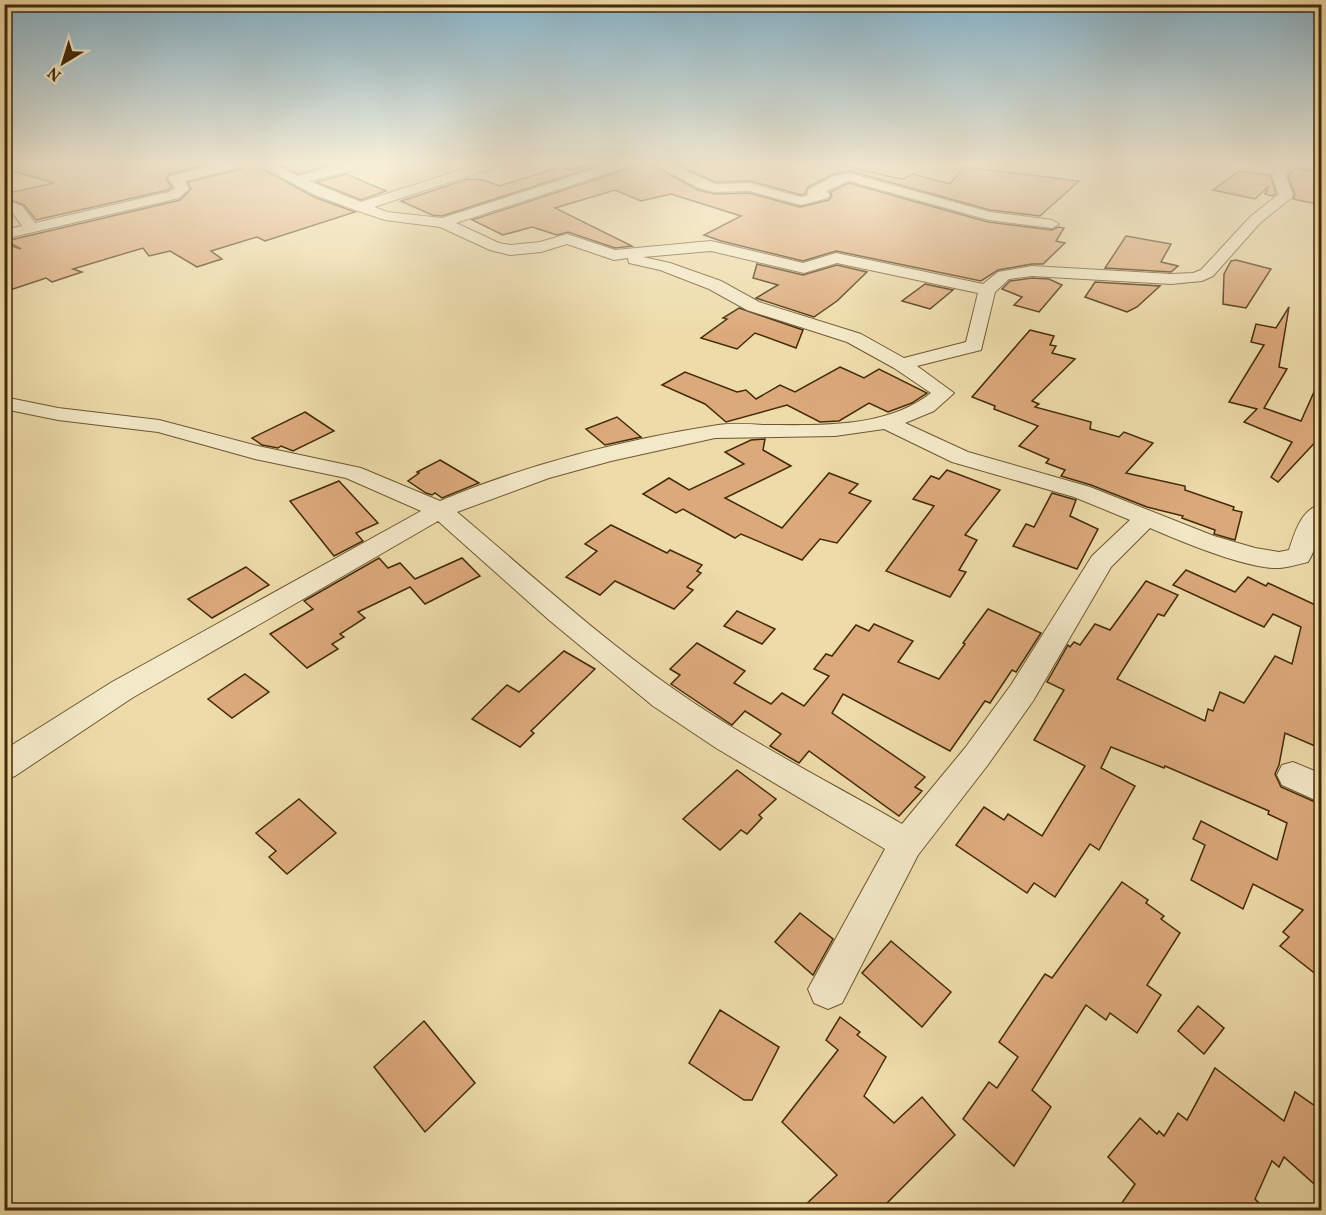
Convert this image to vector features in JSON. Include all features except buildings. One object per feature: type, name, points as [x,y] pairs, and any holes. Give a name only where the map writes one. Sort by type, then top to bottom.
[{"type":"street","points":[[24,220],[31,229]]},
{"type":"street","points":[[4,235],[70,220]]},
{"type":"street","points":[[4,767],[122,690],[440,510],[481,491],[544,472],[719,431],[811,431],[887,423],[932,405],[944,393],[901,364],[854,338],[753,306],[715,285],[664,266],[614,255],[567,239],[541,247],[510,250],[495,247],[443,223],[416,220]]},
{"type":"street","points":[[443,223],[453,220]]},
{"type":"street","points":[[1018,220],[1052,224]]},
{"type":"street","points":[[901,364],[974,346],[987,290],[1004,275],[1032,271],[1196,278],[1207,273],[1255,220]]},
{"type":"street","points":[[614,255],[711,246],[804,268],[836,258],[912,276],[987,290]]},
{"type":"street","points":[[4,403],[58,414],[159,426],[255,452],[353,473],[440,510],[559,613],[664,698],[727,739],[906,844]]},
{"type":"street","points":[[887,423],[960,457],[1082,492],[1205,542],[1255,556],[1280,560],[1299,556],[1310,524],[1322,511]]},
{"type":"street","points":[[828,989],[906,844],[976,757],[1022,693],[1101,562],[1147,517]]}]
